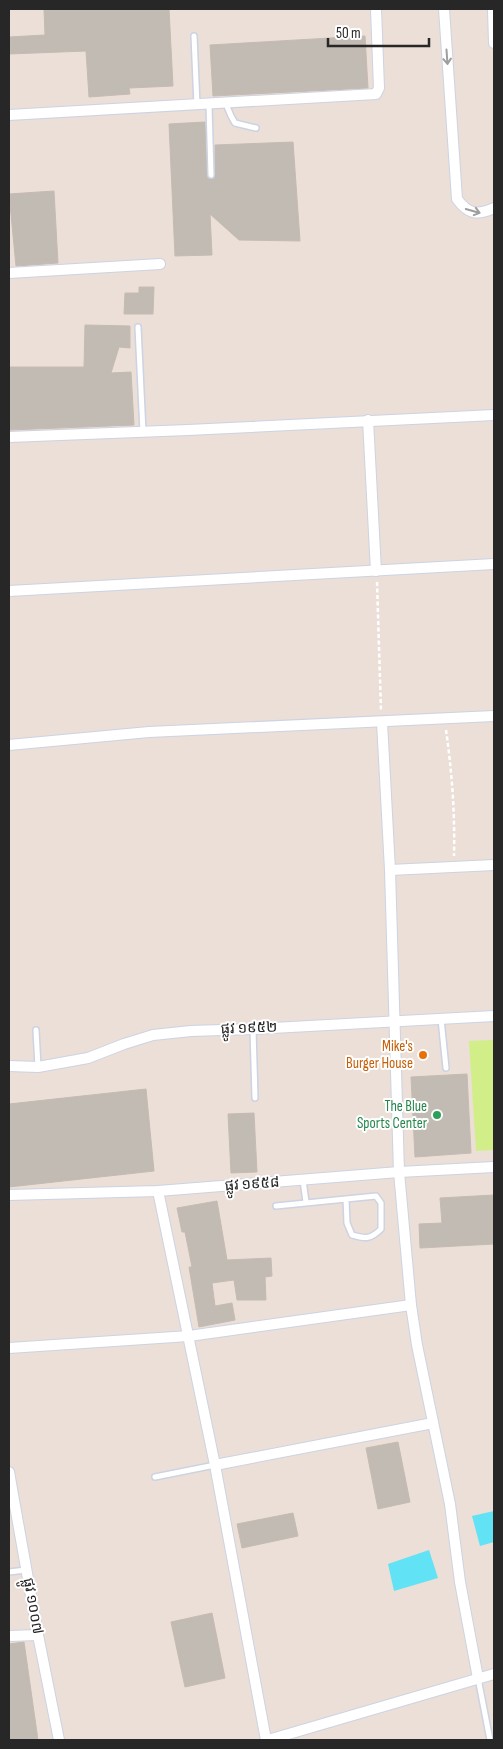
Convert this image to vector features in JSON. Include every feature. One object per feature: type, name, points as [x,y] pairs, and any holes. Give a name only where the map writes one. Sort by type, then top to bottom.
[{"type":"street","points":[[9,116],[376,94],[379,88],[376,9]]},
{"type":"street","points":[[444,9],[457,199],[464,208],[472,212],[484,213],[494,208]]},
{"type":"street","points":[[493,9],[494,43]]},
{"type":"street","points":[[9,273],[160,264]]},
{"type":"street","points":[[9,437],[494,415]]},
{"type":"street","points":[[368,420],[376,571]]},
{"type":"street","points":[[9,591],[494,564]]},
{"type":"street","points":[[9,745],[149,732],[494,716]]},
{"type":"street","points":[[382,722],[390,870],[399,1172],[411,1305],[417,1345],[451,1512],[460,1582],[478,1678]]},
{"type":"street","points":[[390,870],[494,865]]},
{"type":"street","name":"ផ្លូវ ១៩៥២","points":[[9,1066],[38,1067],[88,1058],[153,1035],[191,1030],[253,1029],[494,1016]]},
{"type":"street","name":"ផ្លូវ ១៩៥៨","points":[[9,1195],[158,1191],[399,1172],[494,1167]]},
{"type":"street","points":[[158,1191],[215,1465],[267,1740],[494,1674]]},
{"type":"street","points":[[9,1348],[189,1336],[411,1305]]},
{"type":"street","points":[[215,1465],[433,1423]]},
{"type":"street","name":"ផ្លូវ ១០០៧","points":[[9,1472],[59,1740]]},
{"type":"street","points":[[9,1636],[38,1635]]},
{"type":"lane","points":[[194,36],[197,106]]},
{"type":"lane","points":[[226,104],[235,123],[256,128]]},
{"type":"lane","points":[[209,105],[211,175]]},
{"type":"lane","points":[[138,327],[143,432]]},
{"type":"lane","points":[[441,1018],[446,1068]]},
{"type":"lane","points":[[253,1029],[255,1098]]},
{"type":"lane","points":[[36,1030],[38,1067]]},
{"type":"lane","points":[[303,1180],[306,1202]]},
{"type":"lane","points":[[276,1206],[306,1202],[376,1196],[381,1203],[381,1229],[374,1236],[363,1238],[352,1235],[346,1224],[346,1199]]},
{"type":"lane","points":[[155,1477],[215,1465]]},
{"type":"lane","points":[[9,1572],[26,1570]]},
{"type":"lane","points":[[478,1678],[490,1740]]},
{"type":"path","points":[[376,571],[382,722]]},
{"type":"path","points":[[444,719],[450,760],[454,820],[454,868]]},
{"type":"green space","points":[[494,1040],[494,1150],[476,1151],[469,1041]]},
{"type":"water","points":[[494,1511],[494,1542],[480,1546],[472,1516]]},
{"type":"water","points":[[429,1550],[438,1578],[394,1591],[388,1564]]},
{"type":"building","points":[[44,9],[169,9],[173,86],[129,88],[130,94],[89,97],[86,51],[9,54],[9,37],[45,35]]},
{"type":"building","points":[[365,36],[368,88],[213,96],[210,45]]},
{"type":"building","points":[[205,122],[207,175],[211,179],[215,175],[215,145],[293,142],[300,241],[239,240],[210,214],[212,255],[175,256],[169,124]]},
{"type":"building","points":[[54,191],[58,263],[16,266],[9,194]]},
{"type":"building","points":[[139,287],[154,287],[153,314],[124,314],[125,293],[139,293]]},
{"type":"building","points":[[85,325],[130,326],[130,348],[119,347],[111,373],[131,372],[134,425],[9,430],[9,367],[84,367]]},
{"type":"building","points":[[467,1074],[471,1153],[415,1157],[411,1077]]},
{"type":"building","points":[[146,1089],[154,1171],[9,1187],[9,1104]]},
{"type":"building","points":[[254,1113],[257,1172],[231,1173],[228,1114]]},
{"type":"building","points":[[494,1195],[494,1244],[420,1248],[419,1224],[442,1223],[440,1198]]},
{"type":"building","points":[[217,1201],[227,1260],[271,1258],[272,1276],[265,1277],[266,1300],[237,1300],[234,1280],[212,1283],[215,1306],[232,1303],[235,1320],[199,1327],[189,1267],[192,1267],[185,1232],[182,1232],[177,1208]]},
{"type":"building","points":[[398,1442],[410,1502],[378,1509],[366,1448]]},
{"type":"building","points":[[293,1513],[298,1536],[242,1548],[237,1524]]},
{"type":"building","points":[[212,1613],[225,1678],[185,1687],[171,1622]]},
{"type":"building","points":[[24,1642],[38,1740],[9,1740],[9,1644]]},
{"type":"place","name":"Mike's Burger House","points":[[423,1055]]},
{"type":"place","name":"The Blue Sports Center","points":[[437,1115]]}]
